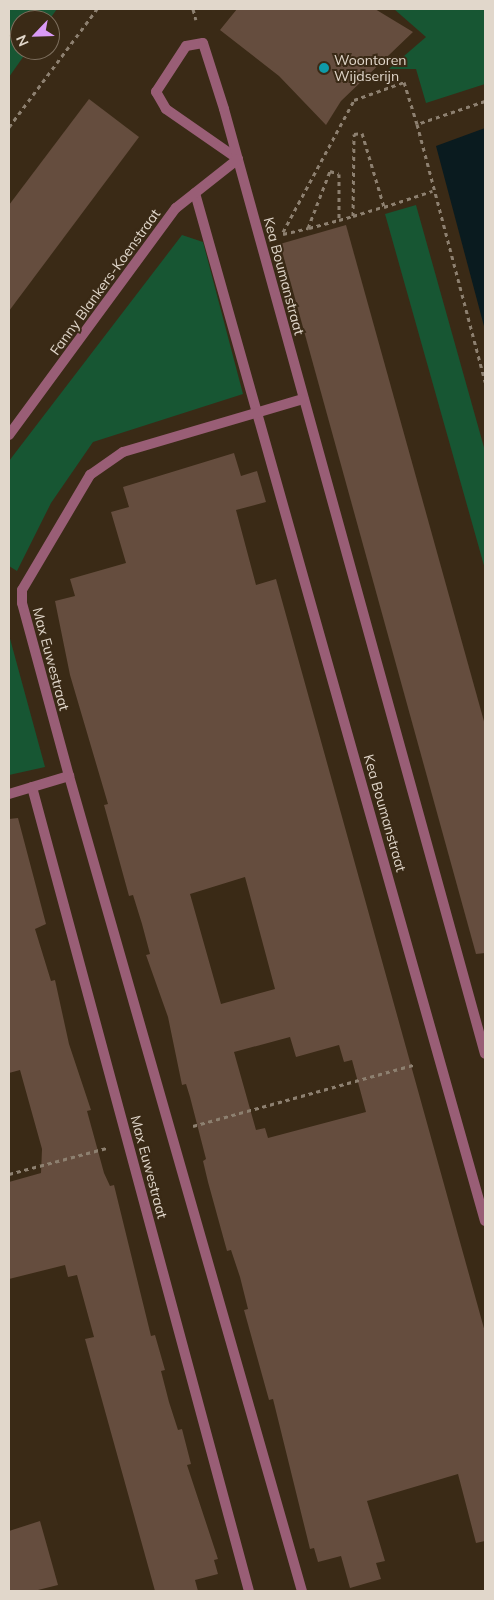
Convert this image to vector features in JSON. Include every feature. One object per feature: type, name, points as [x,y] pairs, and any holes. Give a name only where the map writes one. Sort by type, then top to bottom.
[{"type":"street","name":"Kea Boumanstraat","points":[[238,159],[166,109],[156,92],[186,46],[203,43],[238,159],[485,1054]]},
{"type":"street","name":"Fanny Blankers-Koenstraat","points":[[9,436],[176,208],[238,159]]},
{"type":"street","name":"Kea Boumanstraat","points":[[195,193],[485,1221]]},
{"type":"street","points":[[256,413],[303,399]]},
{"type":"street","name":"Max Euwestraat","points":[[256,413],[108,459],[90,475],[22,590],[22,603],[68,776],[302,1591]]},
{"type":"street","points":[[9,794],[68,776]]},
{"type":"street","name":"Max Euwestraat","points":[[32,788],[249,1591]]},
{"type":"path","points":[[9,127],[97,9]]},
{"type":"path","points":[[282,234],[354,100],[404,82],[417,124],[432,191],[485,382]]},
{"type":"path","points":[[417,124],[485,101]]},
{"type":"path","points":[[353,216],[354,134],[362,133],[384,207]]},
{"type":"path","points":[[308,228],[330,171],[339,174],[339,220]]},
{"type":"path","points":[[260,240],[339,220],[432,191]]},
{"type":"path","points":[[171,1132],[440,1057]]},
{"type":"path","points":[[9,1174],[128,1142]]},
{"type":"green space","points":[[9,9],[57,9],[10,10],[10,60],[21,60],[9,77]]},
{"type":"green space","points":[[394,9],[485,9],[485,84],[426,103],[416,69],[389,69],[426,37]]},
{"type":"green space","points":[[416,205],[485,451],[485,569],[385,214]]},
{"type":"green space","points":[[182,235],[203,242],[243,394],[93,442],[51,503],[17,571],[9,566],[9,461]]},
{"type":"green space","points":[[9,635],[45,767],[9,775]]},
{"type":"shaded area","points":[[485,128],[485,330],[436,146]]},
{"type":"building","name":"Woontoren Wijdserijn","points":[[237,9],[375,9],[413,32],[341,101],[326,125],[279,76],[220,30]]},
{"type":"building","points":[[89,99],[139,137],[9,311],[9,205]]},
{"type":"building","points":[[346,225],[485,725],[485,953],[476,954],[280,244]]},
{"type":"building","points":[[234,453],[241,476],[257,471],[266,502],[236,510],[256,585],[276,579],[485,1332],[485,1541],[476,1543],[458,1474],[367,1501],[385,1561],[376,1563],[381,1579],[350,1588],[341,1556],[318,1562],[314,1548],[310,1549],[273,1399],[269,1400],[244,1310],[248,1309],[240,1277],[231,1250],[227,1251],[208,1182],[203,1161],[206,1159],[190,1097],[186,1084],[182,1085],[168,1017],[146,955],[150,954],[133,895],[129,896],[104,805],[108,804],[70,675],[55,601],[75,596],[70,579],[126,563],[111,512],[129,507],[123,487]],"holes":[[[245,877],[275,989],[221,1004],[190,894]],[[290,1037],[296,1057],[339,1045],[344,1062],[352,1060],[366,1112],[268,1138],[265,1128],[256,1130],[234,1052]]]},
{"type":"building","points":[[18,818],[46,924],[35,929],[51,981],[55,980],[69,1044],[91,1110],[87,1111],[104,1173],[110,1186],[114,1185],[151,1336],[155,1335],[165,1370],[161,1371],[169,1402],[178,1430],[182,1429],[191,1464],[187,1465],[218,1559],[214,1560],[218,1574],[195,1580],[198,1591],[155,1591],[85,1339],[94,1337],[77,1275],[68,1277],[65,1265],[9,1279],[9,1182],[41,1173],[42,1149],[20,1070],[9,1073],[9,819]]},
{"type":"building","points":[[40,1521],[58,1585],[34,1591],[9,1591],[9,1531]]},
{"type":"place","name":"Woontoren Wijdserijn","points":[[324,68]]}]
